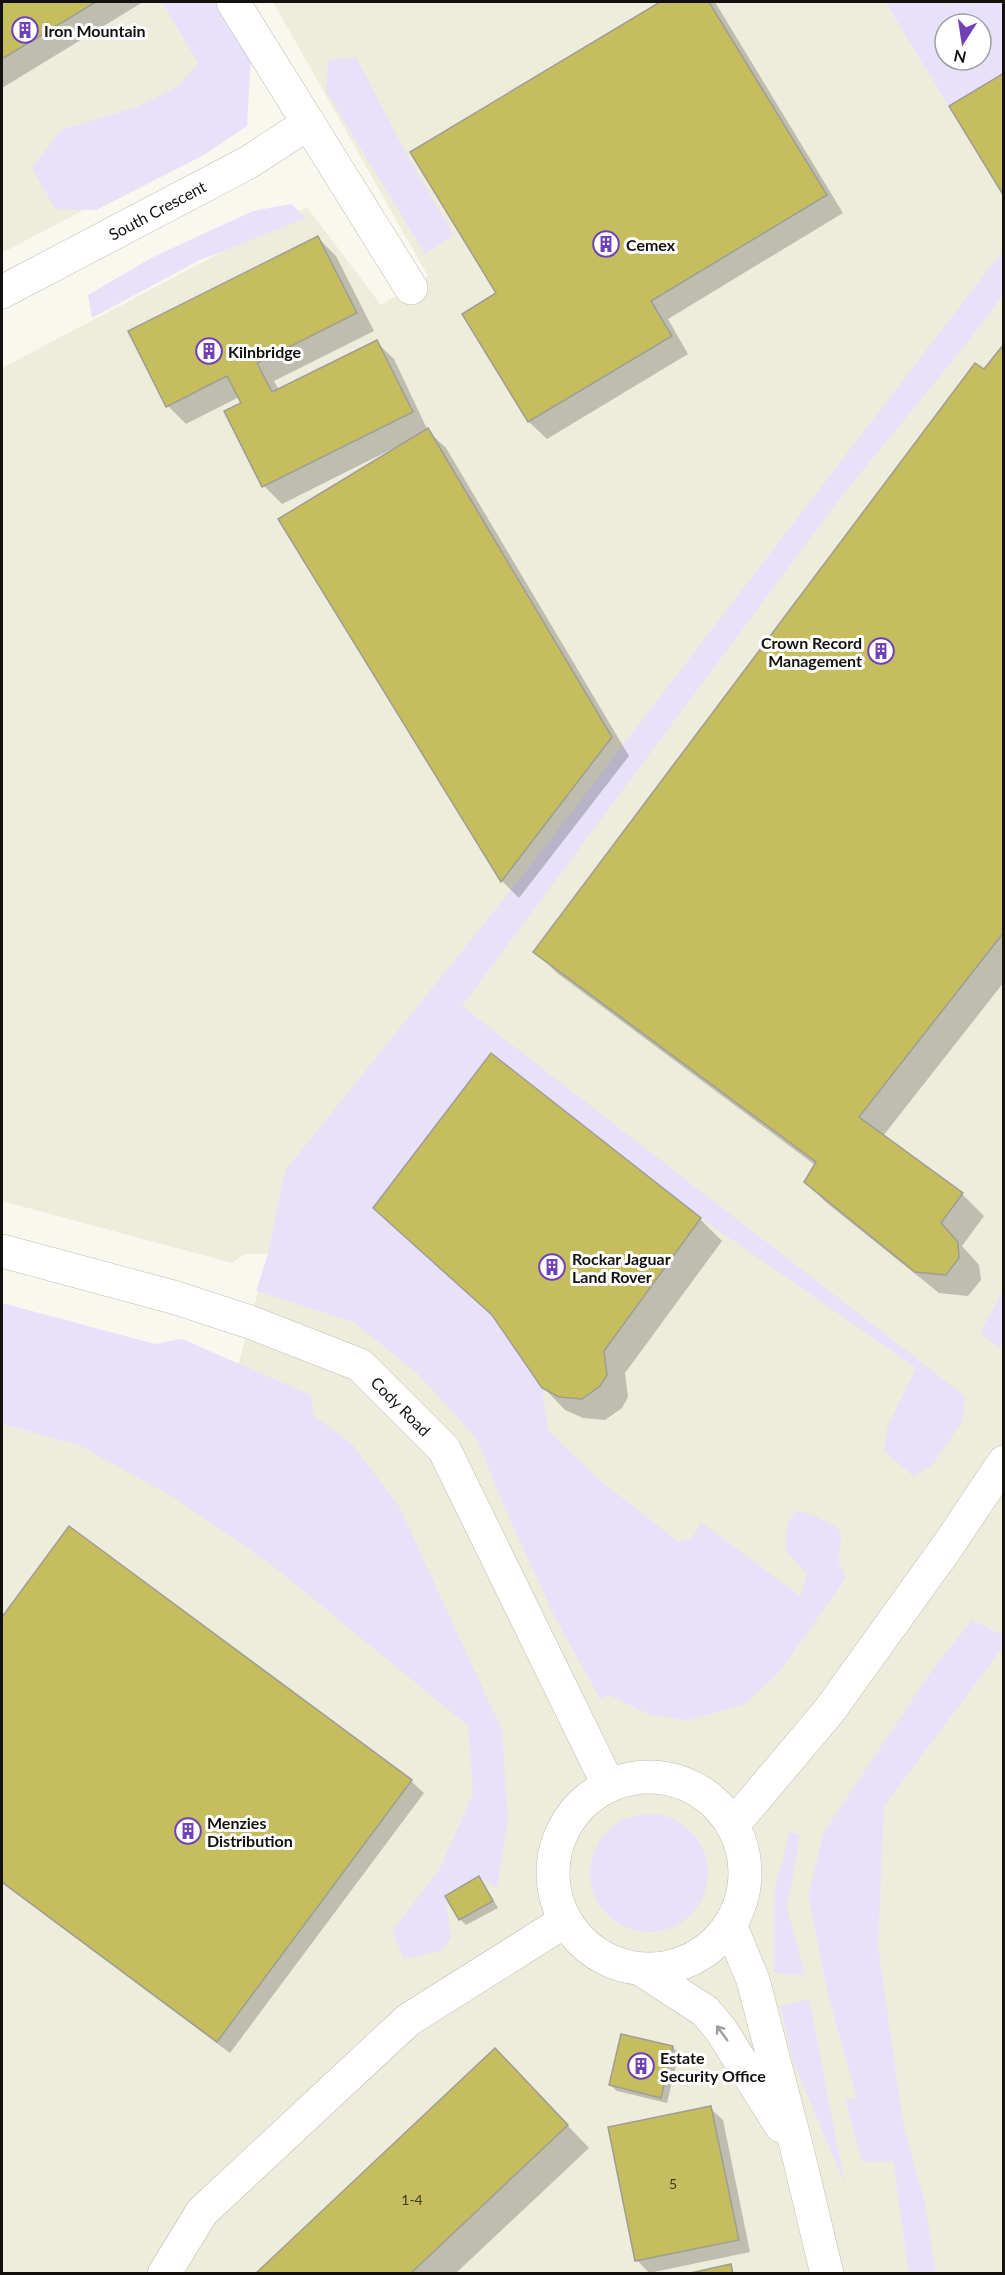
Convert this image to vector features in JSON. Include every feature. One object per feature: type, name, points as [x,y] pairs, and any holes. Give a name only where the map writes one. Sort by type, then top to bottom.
[{"type":"street","points":[[233,2],[411,288]]},
{"type":"street","name":"South Crescent","points":[[2,292],[249,162],[309,123]]},
{"type":"street","name":"Cody Road","points":[[2,1251],[173,1297],[250,1322],[360,1365],[444,1449],[609,1786]]},
{"type":"street","points":[[733,1826],[828,1711],[947,1547],[1004,1462]]},
{"type":"street","points":[[642,1970],[693,1961],[731,1927],[745,1894],[745,1858],[733,1826],[710,1798],[679,1781],[644,1777],[609,1786],[582,1803],[563,1829],[554,1860],[554,1891],[565,1921],[597,1955],[642,1970],[696,2005],[721,2030],[798,2153]]},
{"type":"street","points":[[164,2274],[202,2212],[408,2020],[565,1921]]},
{"type":"street","points":[[731,1927],[753,1980],[827,2274]]},
{"type":"shaded area","points":[[2,2],[172,2],[248,123],[2,253]]},
{"type":"shaded area","points":[[162,2],[217,2],[251,59],[247,126],[204,155],[96,210],[55,209],[32,168],[61,130],[137,107],[177,87],[198,63]]},
{"type":"shaded area","points":[[273,2],[885,2],[1003,195],[1003,2273],[2,2273],[2,1424],[78,1445],[238,1366],[268,1254],[245,1254],[232,1263],[2,1201],[2,368],[307,207],[381,305],[428,276]]},
{"type":"shaded area","points":[[885,2],[1003,2],[1003,195]]},
{"type":"shaded area","points":[[356,57],[405,151],[454,235],[425,254],[326,91],[328,60]]},
{"type":"shaded area","points":[[291,204],[306,218],[198,261],[92,318],[88,295],[153,257],[253,211]]},
{"type":"shaded area","points":[[1003,250],[1003,295],[964,347],[841,497],[462,1006],[965,1396],[963,1420],[932,1466],[913,1476],[884,1451],[887,1428],[916,1368],[701,1218],[492,1053],[373,1208],[492,1315],[542,1388],[548,1430],[598,1479],[679,1542],[692,1538],[701,1522],[800,1596],[807,1574],[785,1550],[787,1524],[796,1511],[811,1514],[838,1528],[841,1537],[838,1561],[846,1578],[780,1671],[745,1704],[689,1720],[650,1715],[608,1695],[600,1699],[555,1617],[505,1509],[477,1439],[417,1373],[353,1322],[256,1291],[268,1254],[285,1171],[527,870]]},
{"type":"shaded area","points":[[1003,1290],[1003,1343],[998,1347],[980,1333]]},
{"type":"shaded area","points":[[2,1303],[155,1344],[182,1339],[311,1395],[313,1415],[353,1445],[399,1506],[502,1730],[508,1820],[497,1888],[478,1876],[445,1896],[451,1939],[440,1951],[404,1959],[392,1931],[439,1870],[473,1794],[468,1726],[272,1565],[170,1495],[78,1445],[2,1424]]},
{"type":"shaded area","points":[[972,1620],[1003,1635],[1003,1647],[884,1806],[878,1946],[903,2123],[924,2199],[936,2273],[909,2273],[893,2161],[862,2162],[845,2099],[857,2099],[828,1994],[808,1895],[824,1832],[937,1663]]},
{"type":"shaded area","points":[[649,1814],[682,1824],[698,1840],[708,1873],[698,1906],[682,1922],[649,1932],[616,1922],[600,1906],[590,1873],[600,1840],[616,1824]]},
{"type":"shaded area","points":[[790,1831],[800,1835],[787,1908],[805,1975],[774,1973],[774,1892]]},
{"type":"shaded area","points":[[809,1999],[845,2184],[793,2061],[780,2006]]},
{"type":"building","name":"Iron Mountain","points":[[2,2],[96,2],[2,59]]},
{"type":"building","name":"Cemex","points":[[660,2],[709,2],[827,195],[651,301],[672,336],[528,422],[462,314],[496,293],[410,152]]},
{"type":"building","points":[[1004,73],[1004,192],[1002,193],[949,106]]},
{"type":"building","name":"Kilnbridge","points":[[318,236],[357,313],[257,363],[272,392],[377,340],[413,412],[262,487],[224,411],[241,403],[227,376],[166,407],[128,331]]},
{"type":"building","name":"Crown Record Management","points":[[1004,344],[1004,932],[859,1117],[963,1193],[941,1223],[958,1242],[959,1258],[946,1275],[915,1272],[804,1182],[816,1162],[533,952],[975,363],[984,369]]},
{"type":"building","points":[[428,428],[612,737],[501,882],[278,519]]},
{"type":"building","name":"Rockar Jaguar Land Rover","points":[[491,1053],[701,1218],[604,1351],[607,1375],[600,1386],[582,1399],[559,1397],[542,1388],[492,1315],[373,1208]]},
{"type":"building","name":"Menzies Distribution","points":[[69,1526],[412,1780],[217,2042],[2,1882],[2,1617]]},
{"type":"building","points":[[479,1876],[493,1901],[459,1920],[445,1896]]},
{"type":"building","name":"Estate Security Office","points":[[621,2034],[673,2046],[661,2098],[609,2085]]},
{"type":"building","points":[[495,2048],[568,2125],[410,2274],[255,2274]]},
{"type":"building","points":[[711,2106],[739,2240],[635,2261],[608,2127]]},
{"type":"building","points":[[731,2264],[733,2274],[686,2274]]},
{"type":"place","name":"Iron Mountain","points":[[25,30]]},
{"type":"place","name":"Cemex","points":[[606,244]]},
{"type":"place","name":"Kilnbridge","points":[[209,351]]},
{"type":"place","name":"Crown Record Management","points":[[881,651]]},
{"type":"place","name":"Rockar Jaguar Land Rover","points":[[552,1267]]},
{"type":"place","name":"Menzies Distribution","points":[[188,1831]]},
{"type":"place","name":"Estate Security Office","points":[[641,2066]]}]
